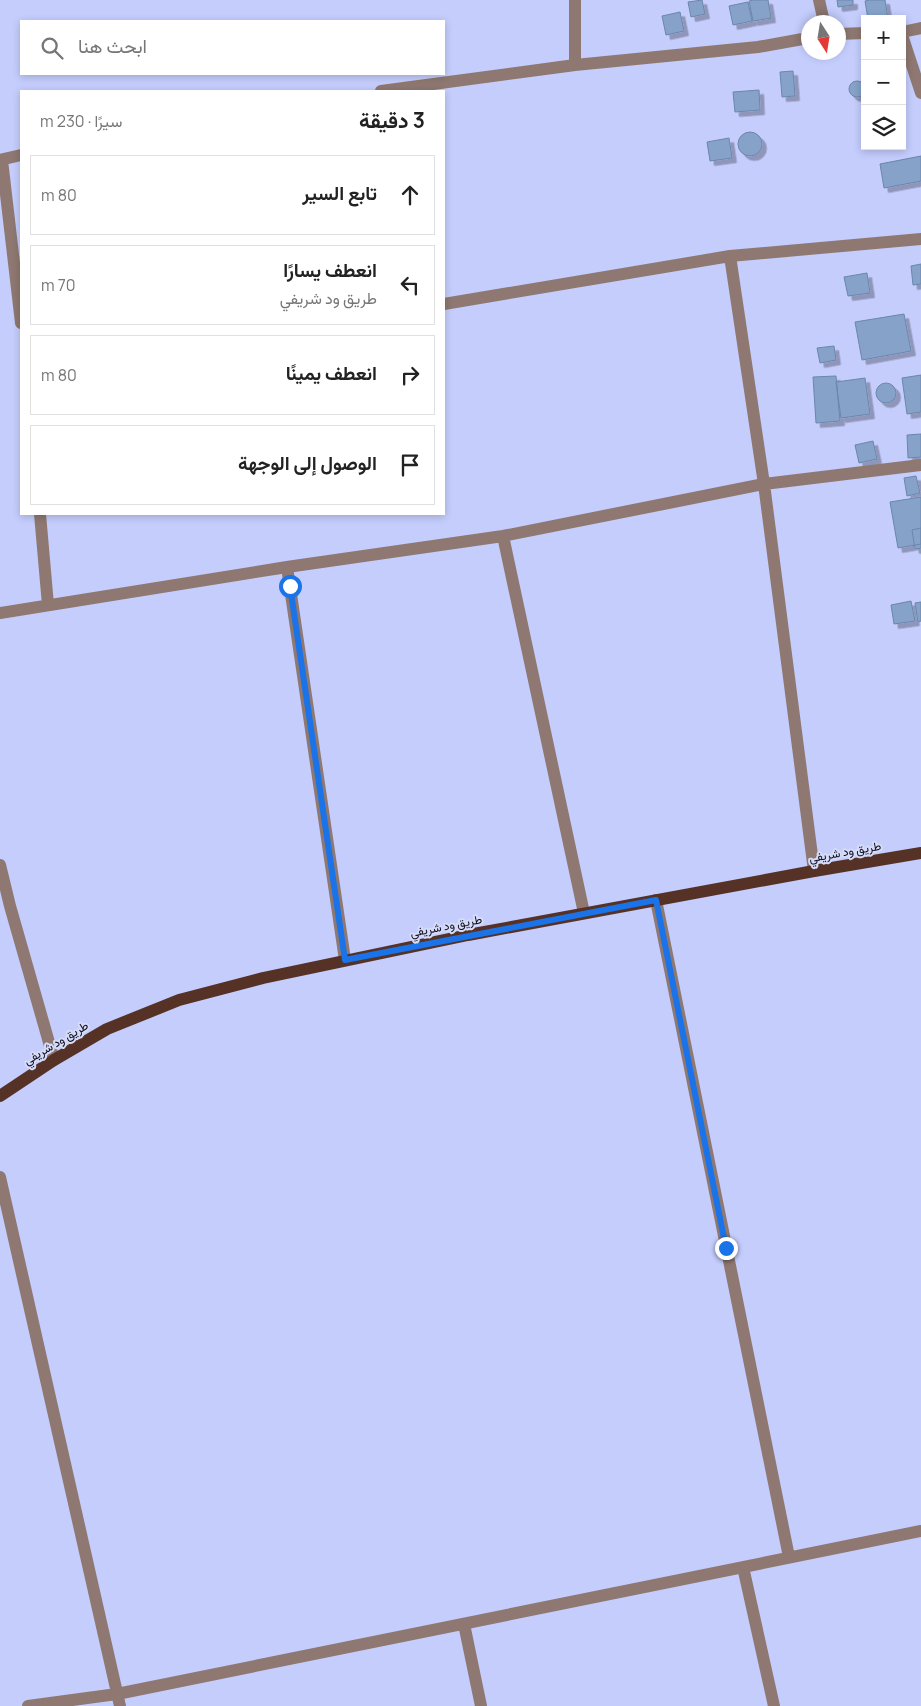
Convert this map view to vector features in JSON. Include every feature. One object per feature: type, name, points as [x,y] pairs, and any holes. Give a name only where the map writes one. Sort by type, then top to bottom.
[{"type":"main road","name":"طريق ود شريفي","points":[[0,1096],[54,1060],[108,1028],[179,1000],[263,978],[345,960],[584,913],[921,853]]},
{"type":"street","points":[[575,0],[575,65]]},
{"type":"street","points":[[819,0],[822,15]]},
{"type":"street","points":[[906,32],[921,28]]},
{"type":"street","points":[[846,34],[861,33]]},
{"type":"street","points":[[388,90],[575,65],[758,47],[801,39]]},
{"type":"street","points":[[906,46],[921,93]]},
{"type":"street","points":[[20,155],[1,160],[20,315]]},
{"type":"street","points":[[445,304],[730,256],[921,239]]},
{"type":"street","points":[[730,256],[764,484],[814,871]]},
{"type":"street","points":[[0,613],[287,567],[503,536],[764,484],[921,464]]},
{"type":"street","points":[[40,515],[48,605]]},
{"type":"street","points":[[503,536],[584,913]]},
{"type":"street","points":[[287,567],[345,960]]},
{"type":"street","points":[[0,864],[10,906],[54,1060]]},
{"type":"street","points":[[656,900],[789,1558]]},
{"type":"street","points":[[0,1177],[118,1700]]},
{"type":"street","points":[[28,1706],[118,1700],[464,1624],[921,1531]]},
{"type":"street","points":[[743,1567],[774,1706]]},
{"type":"street","points":[[464,1624],[481,1706]]},
{"type":"building","points":[[702,0],[705,14],[691,17],[688,2]]},
{"type":"building","points":[[768,0],[771,18],[753,21],[749,1]]},
{"type":"building","points":[[837,0],[853,0],[853,5],[838,7]]},
{"type":"building","points":[[885,0],[887,15],[867,15],[865,1]]},
{"type":"building","points":[[748,2],[752,21],[733,25],[729,6]]},
{"type":"building","points":[[680,12],[684,31],[666,35],[662,16]]},
{"type":"building","points":[[793,71],[795,96],[782,97],[780,72]]},
{"type":"building","points":[[854,81],[860,81],[861,96],[854,97],[849,92],[849,86]]},
{"type":"building","points":[[759,90],[760,110],[735,112],[733,92]]},
{"type":"building","points":[[750,132],[759,135],[762,144],[759,153],[750,156],[741,153],[738,144],[741,135]]},
{"type":"building","points":[[729,138],[732,158],[710,161],[707,142]]},
{"type":"building","points":[[921,156],[921,181],[884,188],[880,164]]},
{"type":"building","points":[[921,264],[921,284],[913,285],[911,266]]},
{"type":"building","points":[[867,273],[870,293],[848,296],[844,277]]},
{"type":"building","points":[[904,314],[911,351],[862,360],[855,322]]},
{"type":"building","points":[[834,346],[836,360],[820,363],[817,348]]},
{"type":"building","points":[[921,375],[921,412],[907,414],[902,378]]},
{"type":"building","points":[[836,376],[840,421],[816,423],[813,377]]},
{"type":"building","points":[[865,378],[870,414],[841,418],[836,382]]},
{"type":"building","points":[[882,383],[890,383],[896,389],[896,397],[890,403],[882,403],[876,397],[876,389]]},
{"type":"building","points":[[921,434],[921,457],[908,458],[907,435]]},
{"type":"building","points":[[873,441],[877,459],[859,463],[855,445]]},
{"type":"building","points":[[916,476],[920,493],[907,496],[904,478]]},
{"type":"building","points":[[921,497],[921,544],[898,548],[890,502]]},
{"type":"building","points":[[921,528],[921,548],[915,549],[912,530]]},
{"type":"building","points":[[911,601],[915,621],[894,624],[891,605]]},
{"type":"building","points":[[921,602],[921,621],[918,622],[915,603]]},
{"type":"route","points":[[290,586],[345,960],[656,900],[726,1248]]}]
